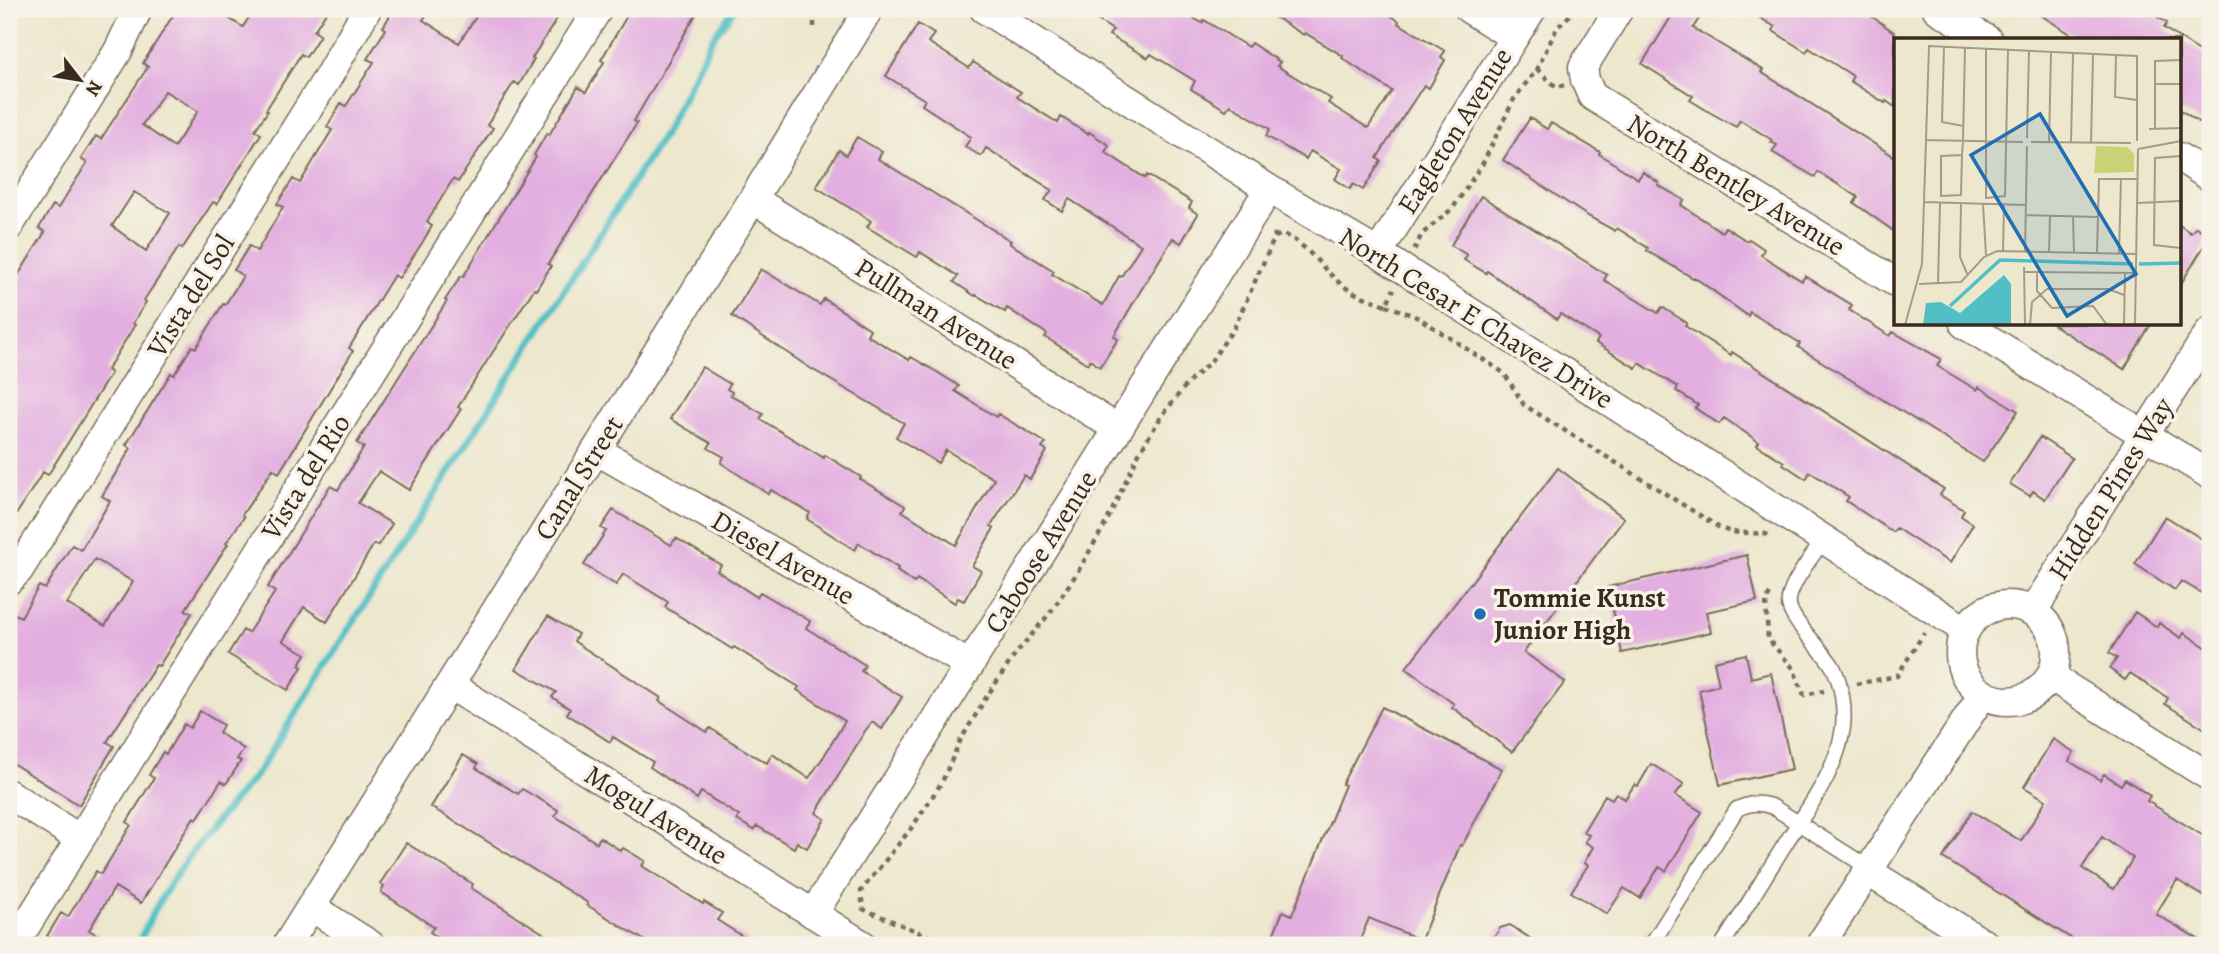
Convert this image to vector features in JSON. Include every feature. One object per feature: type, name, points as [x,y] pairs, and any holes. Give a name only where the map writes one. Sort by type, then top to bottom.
[{"type":"street","points":[[9,226],[118,51],[138,9]]},
{"type":"street","name":"Vista del Sol","points":[[9,580],[19,570],[328,77],[367,9]]},
{"type":"street","name":"Vista del Rio","points":[[14,945],[598,9]]},
{"type":"street","name":"Canal Street","points":[[287,945],[753,200],[869,9]]},
{"type":"street","name":"North Cesar E Chavez Drive","points":[[984,9],[1269,189],[1378,253],[1965,630]]},
{"type":"street","points":[[1469,9],[1514,37]]},
{"type":"street","name":"Eagleton Avenue","points":[[1378,253],[1532,9]]},
{"type":"street","name":"North Bentley Avenue","points":[[1619,9],[1583,67],[1592,96],[1894,281]]},
{"type":"street","points":[[1937,9],[1986,38]]},
{"type":"street","points":[[2180,158],[2210,177]]},
{"type":"street","name":"Caboose Avenue","points":[[813,914],[1269,189]]},
{"type":"street","name":"Pullman Avenue","points":[[753,200],[1118,429]]},
{"type":"street","points":[[1967,326],[2210,475]]},
{"type":"street","name":"Hidden Pines Way","points":[[2033,611],[2210,331]]},
{"type":"street","name":"Diesel Avenue","points":[[596,450],[970,666]]},
{"type":"street","points":[[2008,604],[2033,611],[2052,633],[2056,648],[2050,676],[2040,688],[2027,697],[2012,701],[1997,700],[1983,694],[1971,685],[1960,658],[1960,644],[1965,630],[1983,611],[1995,606],[2008,604]]},
{"type":"street","points":[[2050,676],[2210,776]]},
{"type":"street","name":"Mogul Avenue","points":[[450,685],[863,945]]},
{"type":"street","points":[[1820,945],[1983,694]]},
{"type":"street","points":[[9,794],[80,839]]},
{"type":"street","points":[[1868,869],[1986,945]]},
{"type":"street","points":[[310,907],[371,945]]},
{"type":"lane","points":[[1722,945],[1830,769],[1840,741],[1843,705],[1835,670],[1789,607],[1789,598],[1796,584],[1824,539]]},
{"type":"lane","points":[[1651,945],[1737,809],[1756,803],[1765,804],[1868,869]]},
{"type":"path","points":[[814,27],[814,20],[821,9]]},
{"type":"path","points":[[950,945],[863,909],[861,891],[914,826],[942,782],[960,741],[987,696],[1077,573],[1107,521],[1139,453],[1161,417],[1186,385],[1211,361],[1234,328],[1275,237],[1269,189]]},
{"type":"path","points":[[1386,304],[1419,318],[1504,373],[1524,405],[1720,528],[1731,532],[1766,534],[1776,541]]},
{"type":"path","points":[[1772,590],[1766,600],[1768,639],[1793,668],[1804,695],[1898,676],[1928,628]]},
{"type":"building","points":[[177,9],[213,9],[243,27],[254,9],[328,9],[314,31],[320,35],[306,57],[301,54],[255,130],[261,134],[217,204],[213,202],[144,300],[146,302],[133,323],[135,325],[107,370],[111,373],[48,475],[43,472],[9,526],[9,290],[45,232],[39,228],[53,205],[58,208],[87,163],[81,159],[96,136],[101,139],[148,67],[143,63]],"holes":[[[165,91],[198,111],[174,147],[142,125]],[[134,192],[170,213],[146,251],[112,226]]]},
{"type":"building","points":[[394,9],[430,9],[423,20],[459,43],[481,9],[563,9],[532,58],[534,59],[519,85],[514,82],[487,125],[493,128],[458,182],[453,179],[427,222],[432,226],[422,243],[399,278],[394,275],[349,348],[353,351],[279,473],[273,469],[242,515],[244,517],[226,543],[228,544],[185,610],[192,613],[107,742],[114,746],[79,805],[9,761],[9,626],[15,614],[21,617],[39,586],[45,589],[72,545],[81,550],[110,501],[102,496],[131,448],[126,445],[171,373],[174,375],[192,346],[196,348],[243,276],[234,270],[249,246],[257,251],[283,207],[277,204],[293,179],[300,183],[332,130],[327,127],[341,103],[346,106],[374,62],[367,59],[386,29],[383,27]],"holes":[[[95,559],[133,582],[105,626],[67,604]]]},
{"type":"building","points":[[631,9],[699,9],[634,121],[637,123],[548,264],[551,266],[487,361],[458,407],[461,409],[409,490],[379,471],[358,503],[392,524],[378,546],[374,544],[327,622],[304,607],[283,641],[306,654],[299,665],[302,667],[288,690],[228,654],[243,630],[248,633],[275,592],[268,587],[330,486],[338,490],[364,447],[357,443],[447,301],[445,300],[461,276],[463,277],[536,157],[534,155],[547,133],[549,135],[578,87],[586,92]]},
{"type":"building","points":[[1080,9],[1178,9],[1202,23],[1204,20],[1248,47],[1251,43],[1280,62],[1277,66],[1331,99],[1328,103],[1368,128],[1392,91],[1342,58],[1343,56],[1262,9],[1380,9],[1445,51],[1441,57],[1445,60],[1429,88],[1424,85],[1377,158],[1381,161],[1363,190],[1353,184],[1350,189],[1335,179],[1341,169],[1310,151],[1306,159],[1266,136],[1270,129],[1230,105],[1226,110],[1191,89],[1195,81],[1151,54],[1148,58],[1109,35],[1113,30]]},
{"type":"building","points":[[1676,9],[1705,9],[1693,28],[1763,70],[1761,72],[1894,156],[1894,231],[1854,203],[1858,197],[1818,172],[1815,177],[1772,152],[1777,145],[1771,142],[1772,140],[1740,120],[1736,127],[1711,113],[1690,100],[1693,96],[1642,64]]},
{"type":"building","points":[[1746,9],[1859,9],[1877,20],[1895,33],[1894,106],[1850,81],[1853,76],[1809,48],[1806,52],[1773,31],[1775,27]]},
{"type":"building","points":[[2031,9],[2145,9],[2167,23],[2164,28],[2179,38],[2077,38]]},
{"type":"building","points":[[918,24],[934,34],[928,42],[969,68],[973,62],[994,75],[1021,92],[1017,97],[1058,123],[1061,117],[1088,134],[1089,132],[1109,145],[1105,152],[1145,178],[1147,175],[1192,202],[1189,208],[1198,214],[1181,243],[1173,238],[1114,336],[1118,339],[1100,367],[1090,360],[1088,364],[1045,337],[1047,334],[1007,308],[1005,312],[975,296],[954,282],[958,276],[920,252],[917,257],[867,227],[871,221],[816,187],[839,150],[846,155],[857,137],[882,152],[878,159],[1011,241],[1009,243],[1054,271],[1052,274],[1103,305],[1119,276],[1121,277],[1141,245],[1069,199],[1062,211],[1045,200],[1052,190],[986,148],[981,156],[965,147],[971,137],[922,105],[925,100],[886,76]]},
{"type":"building","points":[[2180,38],[2210,58],[2210,110],[2202,124],[2180,110]]},
{"type":"building","points":[[1530,118],[1547,129],[1551,123],[1600,152],[1599,154],[1638,179],[1643,172],[1659,183],[1658,185],[1684,200],[1681,205],[1722,232],[1725,227],[1747,241],[1749,239],[1764,249],[1761,255],[1802,281],[1805,276],[1852,305],[1849,310],[1890,336],[1893,332],[1941,359],[1937,366],[2018,411],[1983,462],[1798,347],[1800,343],[1750,312],[1748,316],[1694,277],[1647,251],[1648,248],[1617,228],[1615,231],[1586,215],[1503,160]]},
{"type":"building","points":[[1481,196],[1607,275],[1604,280],[1658,313],[1662,307],[1687,323],[1685,326],[1731,355],[1732,352],[1944,489],[1940,495],[1964,510],[1961,516],[1973,524],[1950,563],[1896,528],[1893,532],[1846,501],[1849,497],[1810,472],[1806,479],[1724,418],[1719,424],[1695,408],[1698,405],[1676,391],[1678,387],[1639,363],[1636,368],[1596,343],[1599,338],[1560,314],[1557,319],[1487,271],[1486,273],[1464,260],[1467,255],[1451,245]]},
{"type":"building","points":[[2180,226],[2191,233],[2196,227],[2210,236],[2180,285]]},
{"type":"building","points":[[761,269],[820,305],[824,299],[870,329],[867,335],[909,360],[911,357],[937,372],[959,386],[955,391],[996,417],[998,414],[1046,443],[1042,448],[1047,451],[1030,479],[1024,475],[991,526],[994,528],[972,566],[981,571],[964,601],[958,598],[955,603],[917,579],[914,583],[897,571],[898,568],[859,543],[855,550],[807,519],[810,513],[771,490],[768,494],[721,463],[724,457],[708,448],[711,443],[670,419],[702,367],[730,384],[727,389],[732,392],[731,395],[763,414],[760,419],[861,477],[860,479],[905,506],[902,511],[956,545],[994,479],[946,450],[938,463],[896,437],[904,423],[810,368],[732,316]]},
{"type":"building","points":[[2055,326],[2150,326],[2124,369]]},
{"type":"building","points":[[2040,437],[2072,458],[2045,499],[2033,491],[2030,496],[2010,484]]},
{"type":"building","points":[[1558,468],[1624,518],[1524,652],[1565,682],[1512,752],[1406,668]]},
{"type":"building","points":[[613,510],[671,545],[676,538],[721,565],[717,571],[757,597],[760,592],[810,621],[806,628],[865,665],[861,671],[902,697],[882,729],[872,722],[865,731],[816,813],[825,819],[807,848],[797,842],[794,848],[757,826],[754,830],[737,820],[739,816],[701,792],[697,799],[650,767],[653,762],[613,737],[610,742],[567,714],[570,709],[552,697],[556,692],[516,669],[548,616],[578,634],[574,641],[661,698],[659,701],[707,732],[710,728],[767,763],[772,754],[809,778],[824,756],[845,721],[797,690],[799,687],[665,607],[668,602],[623,574],[616,585],[584,565],[606,531],[601,528]]},
{"type":"building","points":[[2165,516],[2210,544],[2210,598],[2181,581],[2175,590],[2135,564]]},
{"type":"building","points":[[1747,555],[1757,601],[1706,612],[1711,632],[1622,653],[1608,587]]},
{"type":"building","points":[[2135,612],[2157,627],[2159,623],[2181,638],[2184,633],[2210,650],[2210,732],[2165,704],[2168,698],[2130,673],[2125,680],[2110,669],[2117,658],[2109,653]]},
{"type":"building","points":[[1746,654],[1751,678],[1771,673],[1792,769],[1720,785],[1699,690],[1719,685],[1714,661]]},
{"type":"building","points":[[1382,707],[1502,769],[1462,846],[1460,845],[1421,940],[1369,918],[1358,945],[1269,945],[1283,911],[1292,915],[1345,785],[1342,784]]},
{"type":"building","points":[[200,711],[223,725],[219,733],[244,749],[237,759],[241,761],[226,784],[221,781],[197,819],[194,817],[141,903],[115,887],[89,930],[115,945],[62,945],[47,936],[61,913],[68,917],[96,871],[101,874],[131,825],[127,822],[154,778],[149,775],[163,752],[166,754],[184,724],[190,728]]},
{"type":"building","points":[[2053,739],[2074,752],[2069,761],[2100,780],[2104,774],[2121,785],[2125,779],[2150,796],[2147,801],[2210,840],[2210,900],[2177,880],[2156,914],[2208,945],[2082,945],[1943,858],[1972,811],[2021,841],[2046,800],[2024,787]],"holes":[[[2102,837],[2133,858],[2114,889],[2082,868]]]},
{"type":"building","points":[[463,755],[478,764],[476,768],[518,794],[522,789],[558,810],[555,816],[597,843],[600,837],[621,851],[623,848],[645,861],[642,866],[722,913],[717,920],[756,945],[652,945],[431,807]]},
{"type":"building","points":[[1651,764],[1684,784],[1675,795],[1702,812],[1666,871],[1659,867],[1640,898],[1624,888],[1607,914],[1571,892],[1588,865],[1584,863],[1593,847],[1585,842],[1589,835],[1583,832],[1605,795],[1612,799],[1616,793],[1625,799],[1635,784],[1638,786]]},
{"type":"building","points":[[406,843],[473,884],[471,888],[562,945],[450,945],[430,932],[434,927],[381,892],[384,887],[380,884]]},
{"type":"building","points":[[1510,925],[1540,945],[1490,945],[1500,928]]},
{"type":"waterway","points":[[138,945],[175,877],[256,775],[667,129],[712,39],[734,9]]},
{"type":"place","name":"Tommie Kunst Junior High","points":[[1480,614]]}]
